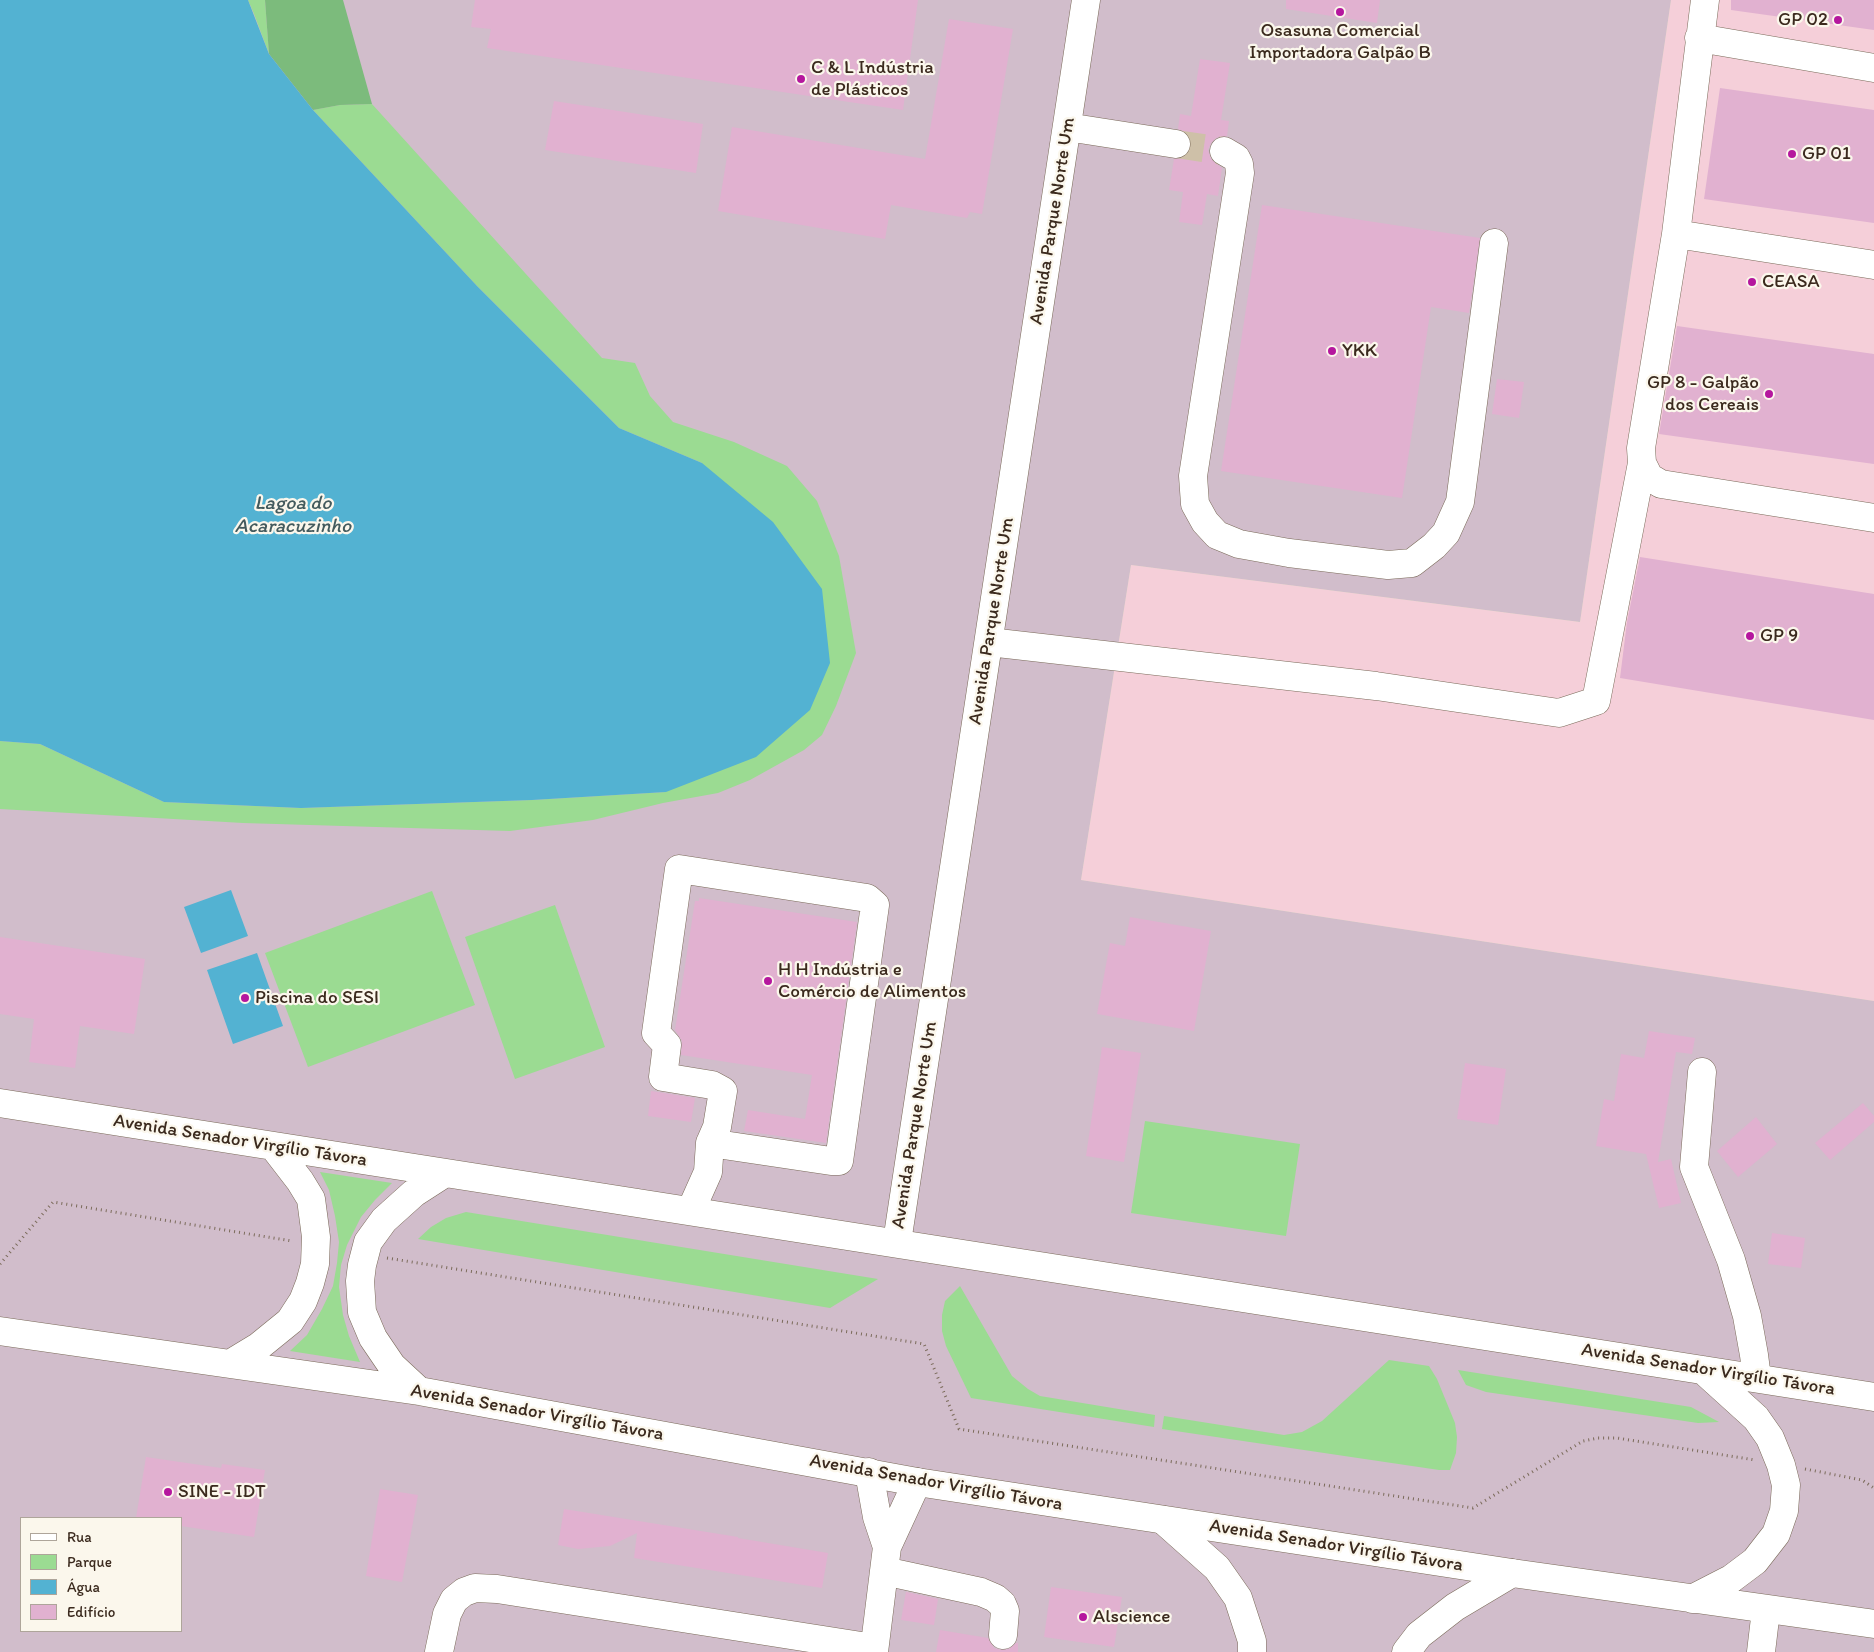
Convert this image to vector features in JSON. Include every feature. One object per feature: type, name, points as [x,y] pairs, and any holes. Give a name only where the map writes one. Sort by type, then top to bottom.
[{"type":"main road","name":"Avenida Parque Norte Um","points":[[897,1242],[1086,0]]},
{"type":"main road","points":[[988,642],[1376,686],[1560,713],[1596,701],[1642,463],[1641,448],[1676,234],[1705,0]]},
{"type":"main road","points":[[1699,38],[1874,68]]},
{"type":"main road","points":[[1067,127],[1176,144]]},
{"type":"main road","points":[[1224,151],[1236,158],[1240,173],[1193,476],[1195,504],[1204,522],[1217,535],[1239,544],[1289,553],[1388,565],[1412,563],[1434,546],[1446,533],[1460,502],[1494,243]]},
{"type":"main road","points":[[1676,234],[1874,265]]},
{"type":"main road","points":[[1642,463],[1649,477],[1661,484],[1874,518]]},
{"type":"main road","points":[[691,1210],[708,1172],[710,1143],[717,1127],[723,1091],[712,1085],[663,1077],[667,1045],[656,1033],[679,869],[867,898],[875,905],[839,1161],[710,1143]]},
{"type":"main road","points":[[1702,1072],[1694,1167],[1732,1260],[1747,1316],[1757,1378]]},
{"type":"main road","name":"Avenida Senador Virgílio Távora","points":[[0,1103],[897,1242],[1874,1397]]},
{"type":"main road","points":[[230,1364],[258,1347],[290,1321],[310,1283],[314,1264],[316,1245],[311,1199],[300,1181],[273,1146]]},
{"type":"main road","points":[[419,1392],[392,1366],[372,1338],[362,1312],[360,1281],[368,1242],[384,1220],[414,1193],[445,1173]]},
{"type":"main road","name":"Avenida Senador Virgílio Távora","points":[[0,1331],[419,1392],[917,1482],[1512,1574],[1874,1624]]},
{"type":"main road","points":[[1692,1599],[1731,1579],[1755,1562],[1776,1534],[1784,1511],[1786,1485],[1781,1465],[1770,1438],[1756,1418],[1703,1370]]},
{"type":"main road","points":[[869,1472],[885,1559]]},
{"type":"main road","points":[[439,1652],[447,1614],[454,1600],[464,1592],[475,1588],[497,1589],[874,1650],[885,1559],[917,1482]]},
{"type":"main road","points":[[1164,1520],[1216,1568],[1238,1598],[1252,1641],[1252,1652]]},
{"type":"main road","points":[[885,1559],[995,1598],[1002,1604],[1005,1611],[1003,1635]]},
{"type":"main road","points":[[1406,1652],[1419,1635],[1455,1607],[1512,1574]]},
{"type":"main road","points":[[1761,1652],[1766,1610]]},
{"type":"path","points":[[0,1264],[54,1202],[316,1245]]},
{"type":"path","points":[[365,1254],[924,1344],[958,1429],[1473,1508],[1583,1441],[1598,1438],[1616,1438],[1781,1465],[1862,1480],[1874,1488]]},
{"type":"shaded area","points":[[0,0],[1671,0],[1580,622],[1131,565],[1081,880],[1874,1001],[1874,1652],[0,1652]]},
{"type":"shaded area","name":"CEASA","points":[[1671,0],[1874,0],[1874,1001],[1081,880],[1131,565],[1580,622]]},
{"type":"green space","points":[[248,0],[265,0],[269,54],[254,14]]},
{"type":"green space","points":[[265,0],[343,0],[372,104],[340,105],[313,110],[269,54]]},
{"type":"green space","points":[[372,104],[602,358],[635,363],[650,396],[673,422],[734,442],[787,466],[817,501],[839,556],[856,653],[836,706],[822,735],[804,750],[750,780],[718,793],[663,803],[593,820],[510,831],[243,823],[0,809],[0,741],[40,744],[164,802],[301,808],[532,800],[666,792],[702,463],[619,428],[477,286],[313,110],[340,105]]},
{"type":"green space","points":[[432,891],[475,1005],[308,1067],[265,953]]},
{"type":"green space","points":[[555,905],[605,1047],[515,1079],[465,937]]},
{"type":"green space","points":[[1145,1121],[1300,1144],[1286,1236],[1131,1213]]},
{"type":"green space","points":[[320,1172],[392,1183],[361,1217],[347,1245],[341,1265],[339,1287],[343,1315],[349,1336],[360,1362],[290,1351],[307,1335],[322,1309],[333,1286],[337,1263],[339,1242],[335,1216],[329,1190]]},
{"type":"green space","points":[[466,1212],[878,1279],[830,1308],[418,1239],[431,1227],[446,1218]]},
{"type":"green space","points":[[960,1286],[1012,1376],[1028,1389],[1040,1396],[1155,1415],[1154,1427],[971,1398],[946,1346],[942,1331],[942,1315],[945,1301]]},
{"type":"green space","points":[[1389,1360],[1429,1366],[1437,1379],[1455,1423],[1457,1437],[1456,1453],[1450,1470],[1439,1470],[1162,1429],[1164,1416],[1284,1435],[1302,1432],[1322,1421]]},
{"type":"green space","points":[[1458,1370],[1691,1407],[1719,1422],[1698,1423],[1486,1392],[1466,1385]]},
{"type":"water","name":"Lagoa do Acaracuzinho","points":[[0,0],[248,0],[269,54],[313,110],[477,286],[619,428],[702,463],[773,522],[822,589],[830,663],[810,710],[756,757],[666,792],[532,800],[301,808],[164,802],[40,744],[0,741]]},
{"type":"water","points":[[231,890],[248,936],[201,953],[184,907]]},
{"type":"water","name":"Piscina do SESI","points":[[257,953],[283,1026],[233,1044],[207,970]]},
{"type":"building","name":"C & L Indústria de Plásticos","points":[[475,0],[918,0],[903,110],[487,48],[491,29],[471,27]]},
{"type":"building","name":"Osasuna Comercial Importadora Galpão B","points":[[1286,0],[1380,0],[1377,23],[1286,9]]},
{"type":"building","name":"GP 02","points":[[1731,0],[1874,0],[1874,30],[1731,10]]},
{"type":"building","points":[[949,19],[1013,29],[982,214],[970,212],[967,218],[891,205],[885,239],[718,211],[732,127],[925,159]]},
{"type":"building","points":[[1200,59],[1230,63],[1221,120],[1229,121],[1227,136],[1216,138],[1208,150],[1211,159],[1222,168],[1218,196],[1207,194],[1202,225],[1179,222],[1183,192],[1169,190],[1174,159],[1182,158],[1191,147],[1190,138],[1185,132],[1178,129],[1180,114],[1191,116]]},
{"type":"building","name":"GP 01","points":[[1720,88],[1874,110],[1874,223],[1704,199]]},
{"type":"building","points":[[554,101],[703,124],[696,173],[545,150]]},
{"type":"building","name":"YKK","points":[[1262,205],[1480,238],[1469,313],[1431,307],[1402,498],[1221,471]]},
{"type":"building","name":"GP 8 - Galpão dos Cereais","points":[[1677,326],[1874,354],[1874,464],[1659,434]]},
{"type":"building","points":[[1497,379],[1524,382],[1519,418],[1492,414]]},
{"type":"building","name":"GP 9","points":[[1640,557],[1874,594],[1874,720],[1620,678],[1627,622]]},
{"type":"building","name":"H H Indústria e Comércio de Alimentos","points":[[699,898],[857,922],[826,1143],[744,1131],[748,1110],[805,1119],[812,1075],[681,1055],[682,1041],[675,1030],[695,901],[699,901]]},
{"type":"building","points":[[1130,917],[1211,931],[1194,1031],[1097,1014],[1110,943],[1125,946]]},
{"type":"building","points":[[0,937],[145,959],[134,1034],[80,1026],[75,1068],[29,1062],[34,1019],[0,1014]]},
{"type":"building","points":[[1649,1031],[1695,1038],[1692,1054],[1676,1052],[1658,1162],[1671,1159],[1681,1203],[1659,1208],[1646,1154],[1596,1146],[1604,1099],[1614,1101],[1621,1054],[1644,1058]]},
{"type":"building","points":[[1102,1047],[1141,1053],[1124,1162],[1086,1156]]},
{"type":"building","points":[[1465,1063],[1506,1069],[1498,1125],[1457,1119]]},
{"type":"building","points":[[651,1091],[695,1098],[691,1122],[648,1116]]},
{"type":"building","points":[[1863,1103],[1874,1116],[1874,1122],[1830,1160],[1815,1143]]},
{"type":"building","points":[[1756,1117],[1777,1144],[1738,1177],[1717,1151]]},
{"type":"building","points":[[1772,1233],[1805,1238],[1801,1268],[1768,1264]]},
{"type":"building","points":[[146,1457],[221,1468],[222,1464],[265,1470],[254,1537],[182,1526],[182,1517],[136,1517]]},
{"type":"building","points":[[380,1489],[418,1495],[402,1582],[366,1576]]},
{"type":"building","points":[[564,1509],[828,1553],[822,1588],[634,1558],[637,1533],[610,1546],[578,1549],[558,1545]]},
{"type":"building","name":"Alscience","points":[[1051,1587],[1122,1597],[1114,1647],[1044,1637]]},
{"type":"building","points":[[906,1592],[938,1599],[934,1625],[901,1620]]},
{"type":"building","points":[[940,1630],[988,1638],[994,1648],[1001,1650],[1009,1649],[1018,1643],[1018,1652],[936,1652]]},
{"type":"tunnel","points":[[1176,144],[1224,151]]},
{"type":"place","name":"Osasuna Comercial Importadora Galpão B","points":[[1340,12]]},
{"type":"place","name":"GP 02","points":[[1838,20]]},
{"type":"place","name":"C & L Indústria de Plásticos","points":[[801,79]]},
{"type":"place","name":"GP 01","points":[[1792,154]]},
{"type":"place","name":"CEASA","points":[[1752,282]]},
{"type":"place","name":"YKK","points":[[1332,351]]},
{"type":"place","name":"GP 8 - Galpão dos Cereais","points":[[1769,394]]},
{"type":"place","name":"GP 9","points":[[1750,636]]},
{"type":"place","name":"H H Indústria e Comércio de Alimentos","points":[[768,981]]},
{"type":"place","name":"Piscina do SESI","points":[[245,998]]},
{"type":"place","name":"SINE - IDT","points":[[168,1492]]},
{"type":"place","name":"Alscience","points":[[1083,1617]]}]
